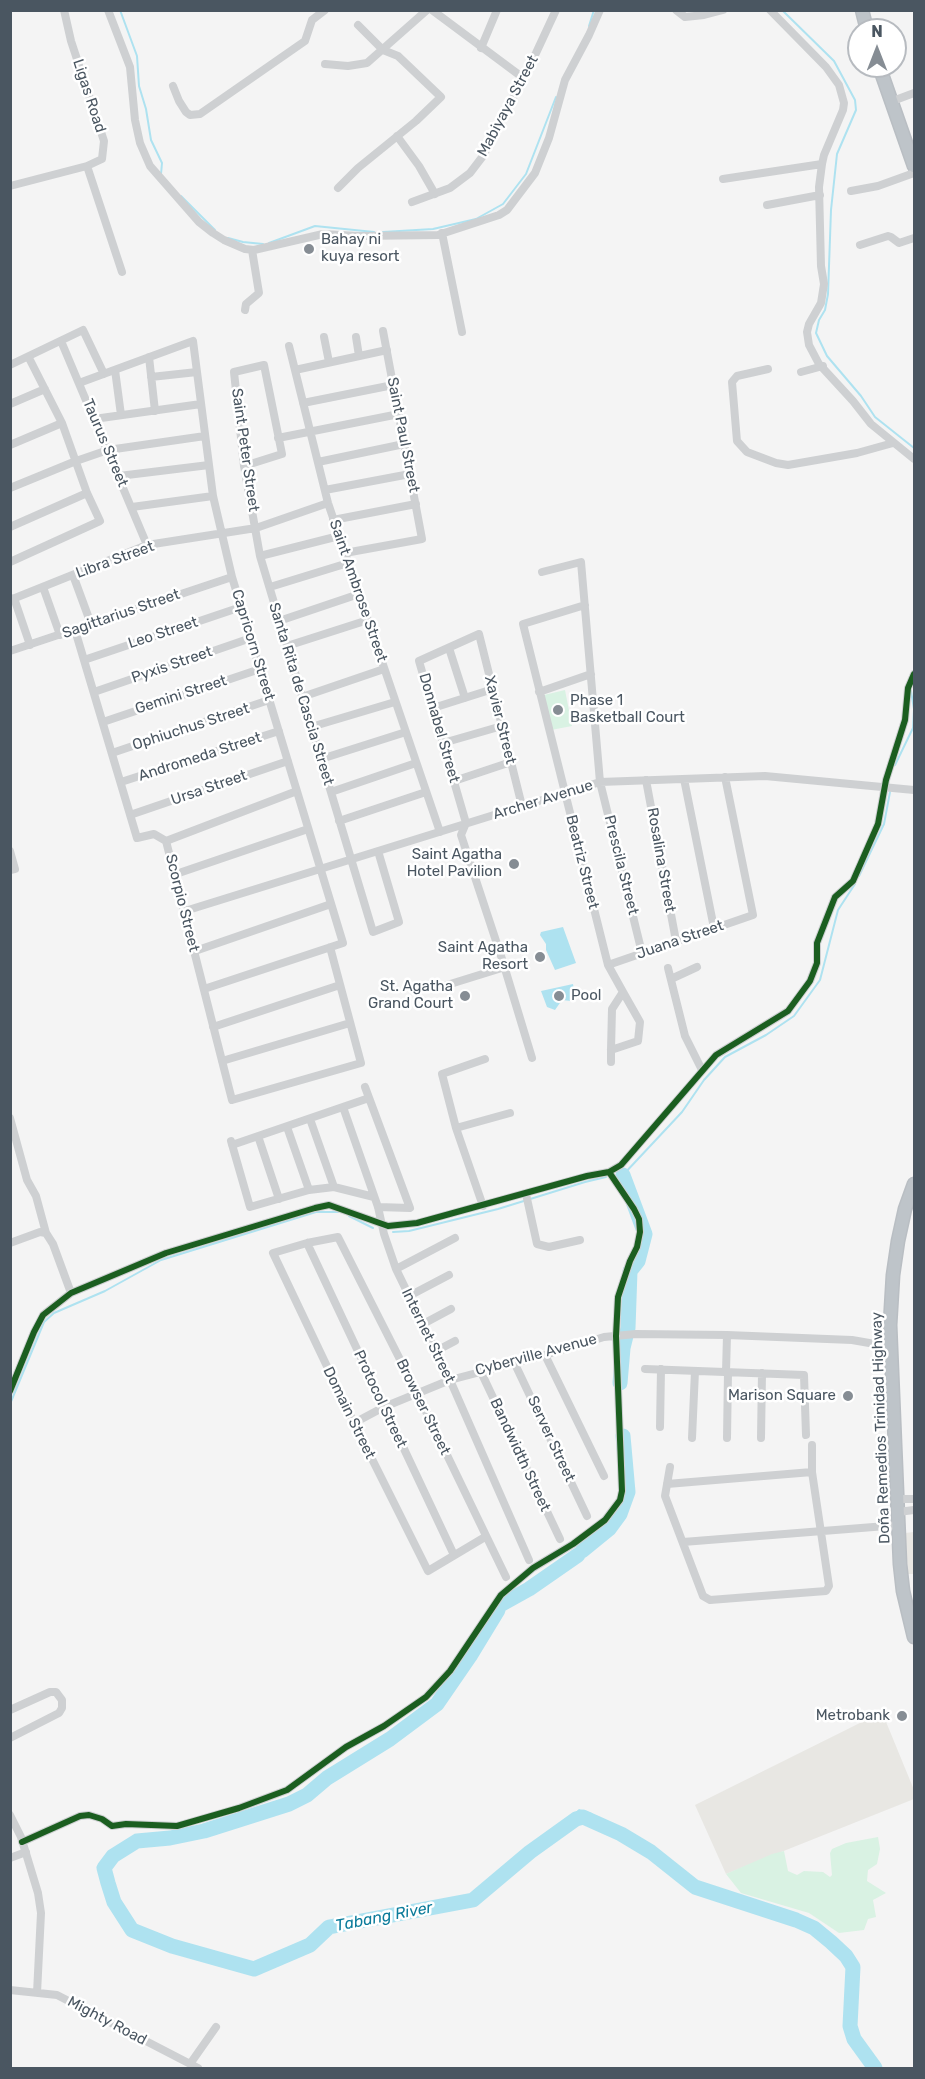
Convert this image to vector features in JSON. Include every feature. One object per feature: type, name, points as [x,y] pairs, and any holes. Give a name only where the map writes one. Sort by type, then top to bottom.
[{"type":"highway","points":[[883,78],[915,166]]},
{"type":"highway","name":"Doña Remedios Trinidad Highway","points":[[915,1184],[905,1209],[892,1275],[891,1344],[897,1506],[903,1591],[915,1637]]},
{"type":"street","name":"Ligas Road","points":[[64,10],[71,41],[104,141],[102,159],[87,166]]},
{"type":"street","points":[[108,10],[130,67],[135,120],[140,143],[150,166],[199,222],[224,240],[252,250],[265,249],[323,234],[358,236],[442,234],[499,215],[507,210],[535,173],[549,138],[565,80],[590,35],[600,10]]},
{"type":"street","points":[[173,86],[186,112],[190,115],[200,114],[305,41],[312,20],[325,10]]},
{"type":"street","points":[[325,64],[348,66],[367,63],[427,10]]},
{"type":"street","points":[[432,10],[522,76]]},
{"type":"street","points":[[481,48],[497,10]]},
{"type":"street","name":"Mabiyaya Street","points":[[412,202],[450,189],[470,173],[483,156],[506,113],[522,76],[536,53],[555,10]]},
{"type":"street","points":[[676,10],[685,17],[723,10]]},
{"type":"street","points":[[770,10],[826,67],[839,85],[843,110],[822,164],[821,267],[824,284],[821,303],[809,324],[807,333],[809,345],[819,364],[871,424],[915,459]]},
{"type":"street","points":[[338,189],[358,168],[441,97],[398,56],[383,50],[358,25]]},
{"type":"street","points":[[890,102],[915,93]]},
{"type":"street","points":[[397,136],[419,166],[435,194]]},
{"type":"street","points":[[723,179],[822,164]]},
{"type":"street","points":[[10,186],[87,166],[122,272]]},
{"type":"street","points":[[851,191],[879,186],[915,173]]},
{"type":"street","points":[[767,205],[820,195]]},
{"type":"street","points":[[442,234],[462,332]]},
{"type":"street","points":[[860,245],[888,236],[899,243],[915,238]]},
{"type":"street","points":[[245,310],[246,304],[260,293],[252,250]]},
{"type":"street","points":[[10,366],[83,330],[104,374]]},
{"type":"street","name":"Saint Paul Street","points":[[345,553],[422,539],[383,331]]},
{"type":"street","points":[[324,337],[329,362]]},
{"type":"street","points":[[356,337],[359,356]]},
{"type":"street","name":"Capricorn Street","points":[[149,357],[193,340],[213,496],[232,577],[343,943],[330,948]]},
{"type":"street","name":"Taurus Street","points":[[61,341],[147,545]]},
{"type":"street","name":"Saint Ambrose Street","points":[[290,346],[333,520],[440,832]]},
{"type":"street","points":[[295,370],[387,350]]},
{"type":"street","points":[[79,383],[149,357],[155,411]]},
{"type":"street","points":[[10,562],[100,521],[87,493],[62,423],[29,358]]},
{"type":"street","name":"Saint Peter Street","points":[[256,528],[244,466],[234,372],[264,365],[278,438]]},
{"type":"street","points":[[801,372],[823,366]]},
{"type":"street","points":[[115,369],[121,415]]},
{"type":"street","points":[[768,369],[737,376],[732,382],[737,441],[747,452],[788,465],[857,453],[893,443]]},
{"type":"street","points":[[152,377],[197,372]]},
{"type":"street","points":[[303,403],[393,385]]},
{"type":"street","points":[[10,404],[45,389]]},
{"type":"street","points":[[94,419],[201,404]]},
{"type":"street","points":[[244,466],[282,454],[278,438],[399,414]]},
{"type":"street","points":[[10,445],[62,423]]},
{"type":"street","points":[[10,488],[108,450],[206,436]]},
{"type":"street","points":[[318,462],[404,444]]},
{"type":"street","points":[[119,476],[209,465]]},
{"type":"street","points":[[325,490],[410,474]]},
{"type":"street","points":[[10,527],[87,493]]},
{"type":"street","points":[[132,507],[213,496]]},
{"type":"street","name":"Libra Street","points":[[12,599],[147,545],[256,528],[328,503]]},
{"type":"street","points":[[333,520],[416,504]]},
{"type":"street","name":"Santa Rita de Cascia Street","points":[[256,528],[260,556],[373,932],[399,922],[378,851]]},
{"type":"street","points":[[260,556],[339,536]]},
{"type":"street","name":"Prescila Street","points":[[542,572],[581,562],[600,782],[642,953]]},
{"type":"street","points":[[270,587],[348,564]]},
{"type":"street","points":[[73,574],[91,624]]},
{"type":"street","name":"Sagittarius Street","points":[[10,651],[232,577]]},
{"type":"street","points":[[43,587],[60,635]]},
{"type":"street","points":[[279,621],[359,594]]},
{"type":"street","points":[[12,599],[30,645]]},
{"type":"street","name":"Beatriz Street","points":[[585,605],[523,624],[608,965],[640,1022],[638,1041],[610,1050]]},
{"type":"street","name":"Leo Street","points":[[84,660],[241,607]]},
{"type":"street","points":[[287,646],[368,620]]},
{"type":"street","name":"Scorpio Street","points":[[75,630],[137,838],[154,834],[166,842],[232,1100],[361,1063],[350,1023]]},
{"type":"street","name":"Donnabel Street","points":[[479,634],[419,661],[466,824],[461,835],[505,967],[532,1059]]},
{"type":"street","name":"Xavier Street","points":[[479,634],[522,806]]},
{"type":"street","name":"Pyxis Street","points":[[94,692],[251,638]]},
{"type":"street","points":[[449,648],[465,698]]},
{"type":"street","name":"Gemini Street","points":[[103,722],[260,669]]},
{"type":"street","points":[[302,698],[384,669]]},
{"type":"street","points":[[539,692],[591,674]]},
{"type":"street","points":[[10,1391],[43,1315],[71,1293],[165,1253],[329,1205],[388,1226],[417,1223],[483,1206],[527,1198],[587,1176],[609,1172],[621,1165],[716,1054],[788,1011],[810,981],[817,963],[817,944],[835,897],[853,881],[878,824],[885,787],[904,720],[908,688],[914,674]]},
{"type":"street","points":[[433,708],[492,689]]},
{"type":"street","name":"Ophiuchus Street","points":[[112,753],[269,700]]},
{"type":"street","points":[[311,727],[395,702]]},
{"type":"street","points":[[443,743],[502,726]]},
{"type":"street","name":"Andromeda Street","points":[[121,782],[279,731]]},
{"type":"street","points":[[321,759],[406,732]]},
{"type":"street","name":"Ursa Street","points":[[130,815],[288,761]]},
{"type":"street","points":[[454,781],[511,762]]},
{"type":"street","points":[[331,792],[416,763]]},
{"type":"street","name":"Archer Avenue","points":[[185,911],[600,782],[765,776],[915,790]]},
{"type":"street","name":"Juana Street","points":[[608,965],[753,915],[725,777]]},
{"type":"street","points":[[684,779],[714,928]]},
{"type":"street","name":"Rosalina Street","points":[[646,780],[676,941]]},
{"type":"street","points":[[166,842],[297,791]]},
{"type":"street","points":[[339,821],[426,792]]},
{"type":"street","points":[[176,874],[308,829]]},
{"type":"street","points":[[10,850],[13,870]]},
{"type":"street","points":[[195,951],[331,904]]},
{"type":"street","points":[[204,989],[330,948],[350,1023],[222,1061]]},
{"type":"street","points":[[447,985],[505,967]]},
{"type":"street","points":[[671,979],[697,967]]},
{"type":"street","points":[[668,968],[685,1036],[702,1070]]},
{"type":"street","points":[[213,1027],[340,985]]},
{"type":"street","points":[[610,1062],[612,1008],[623,992]]},
{"type":"street","points":[[483,1206],[456,1128],[442,1074],[485,1059]]},
{"type":"street","points":[[365,1087],[410,1208],[378,1208]]},
{"type":"street","points":[[369,1098],[288,1127],[231,1143],[250,1207],[309,1190],[334,1187],[374,1197]]},
{"type":"street","name":"Internet Street","points":[[343,1107],[378,1208],[396,1269],[450,1380],[529,1560]]},
{"type":"street","points":[[456,1128],[510,1113]]},
{"type":"street","points":[[10,1118],[27,1180],[36,1196],[46,1233],[53,1244],[71,1293]]},
{"type":"street","points":[[310,1119],[334,1187]]},
{"type":"street","points":[[288,1127],[309,1190]]},
{"type":"street","points":[[258,1136],[279,1198]]},
{"type":"street","points":[[22,1842],[80,1816],[96,1817],[112,1827],[126,1824],[177,1826],[239,1808],[287,1790],[346,1747],[384,1726],[426,1697],[450,1671],[501,1594],[533,1568],[573,1544],[605,1520],[620,1500],[622,1491],[618,1297],[637,1247],[640,1232],[639,1219],[634,1209],[609,1172]]},
{"type":"street","points":[[527,1198],[537,1244],[549,1247],[580,1240]]},
{"type":"street","points":[[10,1243],[46,1233]]},
{"type":"street","name":"Browser Street","points":[[307,1243],[338,1237],[506,1577]]},
{"type":"street","points":[[396,1269],[455,1238]]},
{"type":"street","name":"Domain Street","points":[[307,1243],[273,1253],[428,1571],[454,1555]]},
{"type":"street","name":"Protocol Street","points":[[307,1243],[454,1555]]},
{"type":"street","points":[[409,1296],[449,1275]]},
{"type":"street","points":[[423,1324],[451,1309]]},
{"type":"street","name":"Cyberville Avenue","points":[[354,1423],[384,1407],[450,1380],[604,1337],[636,1334],[727,1335],[852,1340],[891,1344]]},
{"type":"street","points":[[727,1335],[727,1438]]},
{"type":"street","points":[[436,1351],[455,1341]]},
{"type":"street","points":[[545,1355],[604,1476]]},
{"type":"street","name":"Server Street","points":[[514,1362],[587,1516]]},
{"type":"street","points":[[645,1369],[804,1375],[806,1435]]},
{"type":"street","name":"Bandwidth Street","points":[[480,1370],[560,1539]]},
{"type":"street","points":[[660,1427],[661,1370]]},
{"type":"street","points":[[692,1438],[695,1371]]},
{"type":"street","points":[[761,1437],[762,1373]]},
{"type":"street","points":[[670,1467],[665,1496],[703,1596],[710,1600],[826,1591],[829,1586],[812,1472],[812,1445]]},
{"type":"street","points":[[667,1484],[812,1472]]},
{"type":"street","points":[[897,1506],[915,1499]]},
{"type":"street","points":[[897,1506],[915,1510]]},
{"type":"street","points":[[683,1542],[898,1525]]},
{"type":"street","points":[[454,1555],[485,1537]]},
{"type":"street","points":[[10,1710],[50,1692],[56,1692],[62,1700],[59,1713],[10,1738]]},
{"type":"street","points":[[10,1815],[26,1852],[38,1893],[41,1913],[37,1993]]},
{"type":"street","points":[[10,1858],[26,1852]]},
{"type":"street","name":"Mighty Road","points":[[10,1990],[57,1995],[194,2066]]},
{"type":"street","points":[[194,2066],[216,2027]]},
{"type":"shaded area","points":[[914,1532],[914,1574],[908,1574],[905,1533]]},
{"type":"shaded area","points":[[882,1712],[914,1790],[914,1799],[726,1874],[695,1805]]},
{"type":"green space","name":"Phase 1 Basketball Court","points":[[565,690],[572,726],[551,730],[544,695]]},
{"type":"green space","points":[[878,1837],[880,1849],[877,1864],[868,1870],[867,1881],[886,1893],[873,1900],[876,1917],[868,1919],[864,1930],[839,1933],[809,1913],[741,1893],[726,1874],[784,1851],[788,1871],[797,1875],[804,1871],[823,1872],[830,1877],[832,1875],[830,1853],[832,1849],[846,1843]]},
{"type":"water","points":[[563,927],[576,963],[555,970],[546,950],[546,944],[540,935],[541,932]]},
{"type":"water","name":"Pool","points":[[573,984],[575,995],[571,1001],[562,1000],[555,1010],[547,1007],[541,991]]},
{"type":"water","points":[[579,1809],[592,1813],[600,1822],[585,1816],[578,1818],[560,1833],[550,1835]]},
{"type":"waterway","points":[[120,10],[137,56],[139,86],[146,109],[151,140],[162,163],[161,174]]},
{"type":"waterway","points":[[589,26],[594,10]]},
{"type":"waterway","points":[[782,10],[834,61],[855,100],[856,110],[837,154],[831,210],[828,294],[825,310],[819,320],[816,333],[827,356],[861,396],[875,417],[914,448]]},
{"type":"waterway","points":[[383,232],[433,229],[476,219],[503,204],[526,174],[556,97]]},
{"type":"waterway","points":[[181,196],[215,230]]},
{"type":"waterway","points":[[269,243],[315,226],[374,232]]},
{"type":"waterway","points":[[228,238],[263,244]]},
{"type":"waterway","points":[[911,691],[914,709]]},
{"type":"waterway","points":[[895,765],[913,728],[914,709]]},
{"type":"waterway","points":[[859,876],[884,824],[890,792]]},
{"type":"waterway","points":[[617,1176],[623,1175],[682,1112],[704,1080],[725,1057],[766,1035],[794,1016],[820,980],[838,910],[855,884]]},
{"type":"waterway","name":"Tabang River","points":[[620,1383],[623,1348],[628,1328],[630,1271],[638,1261],[645,1234],[623,1175]]},
{"type":"waterway","points":[[393,1232],[409,1231],[498,1209],[606,1177]]},
{"type":"waterway","points":[[10,1404],[44,1322],[54,1313],[105,1291],[161,1260],[316,1212],[338,1212]]},
{"type":"waterway","points":[[349,1216],[373,1228]]},
{"type":"waterway","name":"Tabang River","points":[[582,1551],[609,1529],[620,1514],[628,1492],[623,1436]]},
{"type":"waterway","name":"Tabang River","points":[[502,1604],[529,1589],[578,1555]]},
{"type":"waterway","name":"Tabang River","points":[[498,1610],[437,1704],[390,1739],[327,1778],[307,1795],[289,1804],[204,1831],[170,1838],[137,1841],[113,1856],[104,1868],[114,1902],[132,1930],[172,1946],[254,1969],[310,1945],[329,1927],[473,1900],[530,1852],[576,1819],[583,1817],[621,1834],[651,1852],[695,1887],[796,1920],[814,1928],[831,1942],[846,1956],[853,1967],[850,2026],[854,2039],[875,2068]]},
{"type":"cycle path","points":[[10,1391],[43,1315],[71,1293],[166,1253],[329,1205],[388,1226],[417,1223],[609,1172],[621,1165],[716,1055],[788,1011],[810,981],[817,963],[817,943],[835,897],[853,881],[878,824],[886,780],[905,720],[908,688],[914,674]]},
{"type":"cycle path","points":[[22,1842],[80,1816],[89,1815],[102,1819],[112,1826],[126,1824],[177,1826],[239,1808],[287,1790],[346,1747],[384,1726],[426,1697],[450,1671],[501,1595],[533,1568],[573,1544],[605,1520],[620,1500],[622,1491],[616,1336],[618,1297],[637,1247],[640,1232],[639,1219],[634,1209],[609,1172]]},
{"type":"place","name":"Bahay ni kuya resort","points":[[309,249]]},
{"type":"place","name":"Phase 1 Basketball Court","points":[[558,710]]},
{"type":"place","name":"Saint Agatha Hotel Pavilion","points":[[514,864]]},
{"type":"place","name":"Saint Agatha Resort","points":[[540,957]]},
{"type":"place","name":"St. Agatha Grand Court","points":[[465,996]]},
{"type":"place","name":"Pool","points":[[559,996]]},
{"type":"place","name":"Marison Square","points":[[848,1396]]},
{"type":"place","name":"Metrobank","points":[[902,1716]]}]
